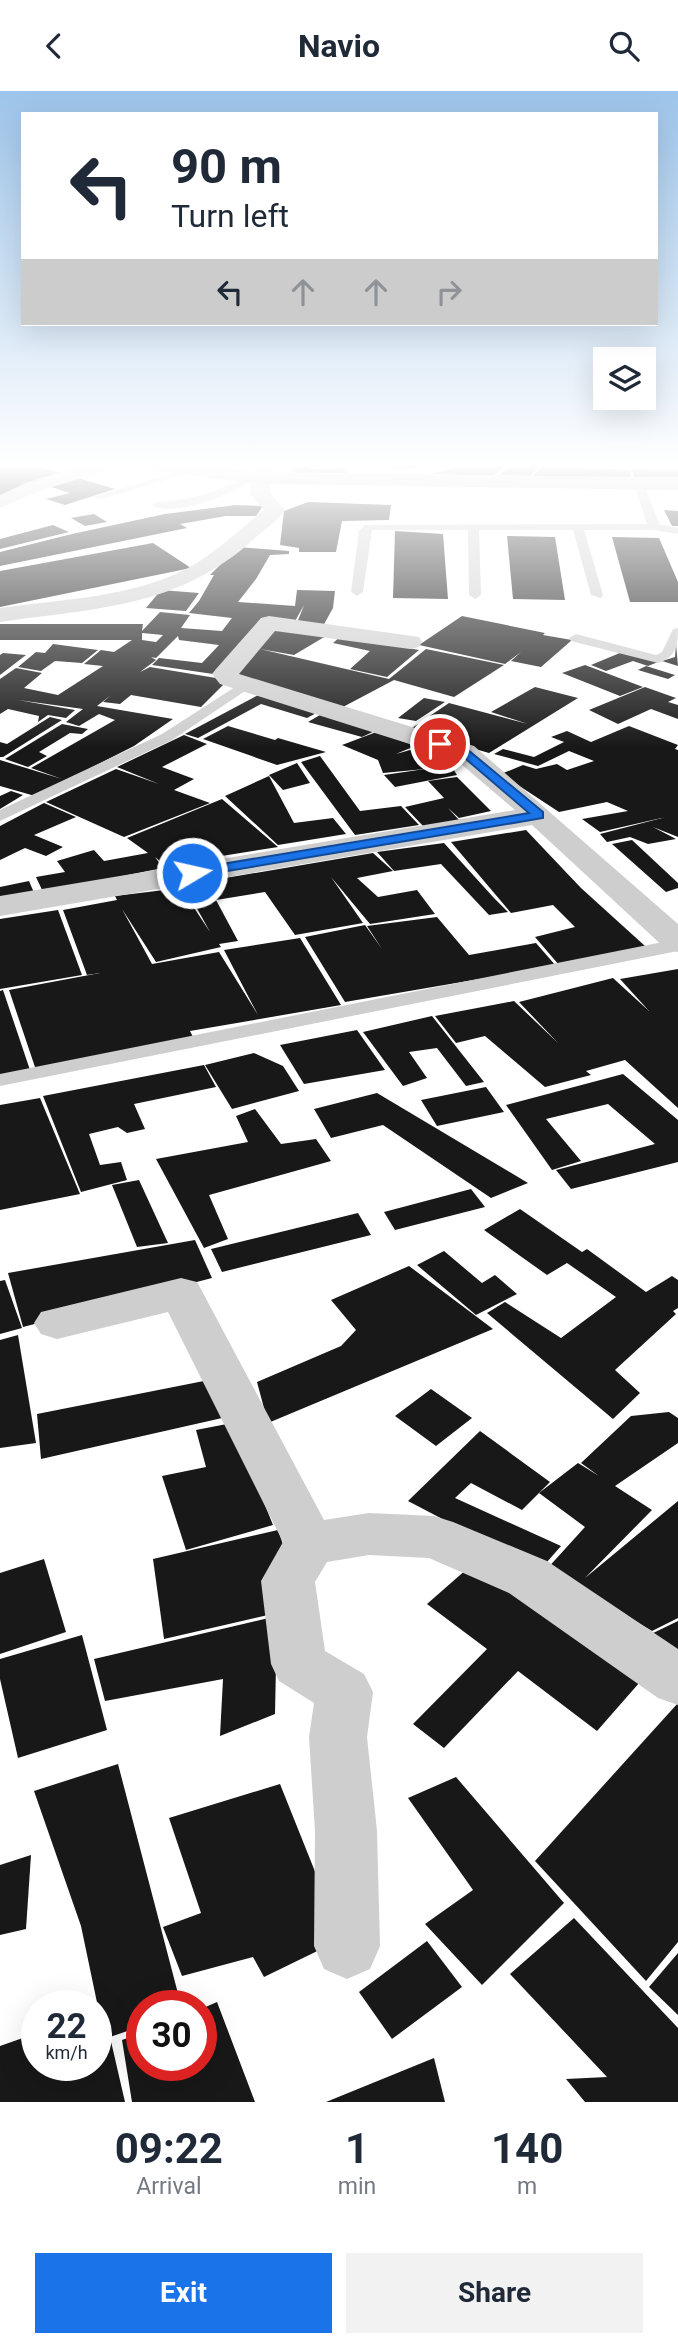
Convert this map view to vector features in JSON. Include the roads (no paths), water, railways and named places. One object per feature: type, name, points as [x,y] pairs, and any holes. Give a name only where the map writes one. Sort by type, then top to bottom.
[{"type":"street","points":[[0,615],[131,594],[184,578],[217,559]]},
{"type":"street","points":[[410,642],[269,623],[225,674],[229,679],[464,752],[538,815],[678,943]]},
{"type":"street","points":[[0,906],[538,815]]},
{"type":"street","points":[[57,1323],[181,1293],[310,1543]]},
{"type":"street","points":[[310,1543],[369,1534],[434,1537],[528,1577],[678,1680]]},
{"type":"street","points":[[310,1543],[288,1581],[299,1664],[344,1692],[338,1737],[346,1831],[348,1946]]},
{"type":"lane","points":[[357,592],[361,559]]},
{"type":"lane","points":[[474,559],[475,594]]},
{"type":"lane","points":[[587,559],[597,595]]},
{"type":"lane","points":[[576,638],[657,659],[667,654],[678,632]]},
{"type":"lane","points":[[0,816],[167,737],[246,684]]},
{"type":"lane","points":[[0,1080],[678,943]]}]
